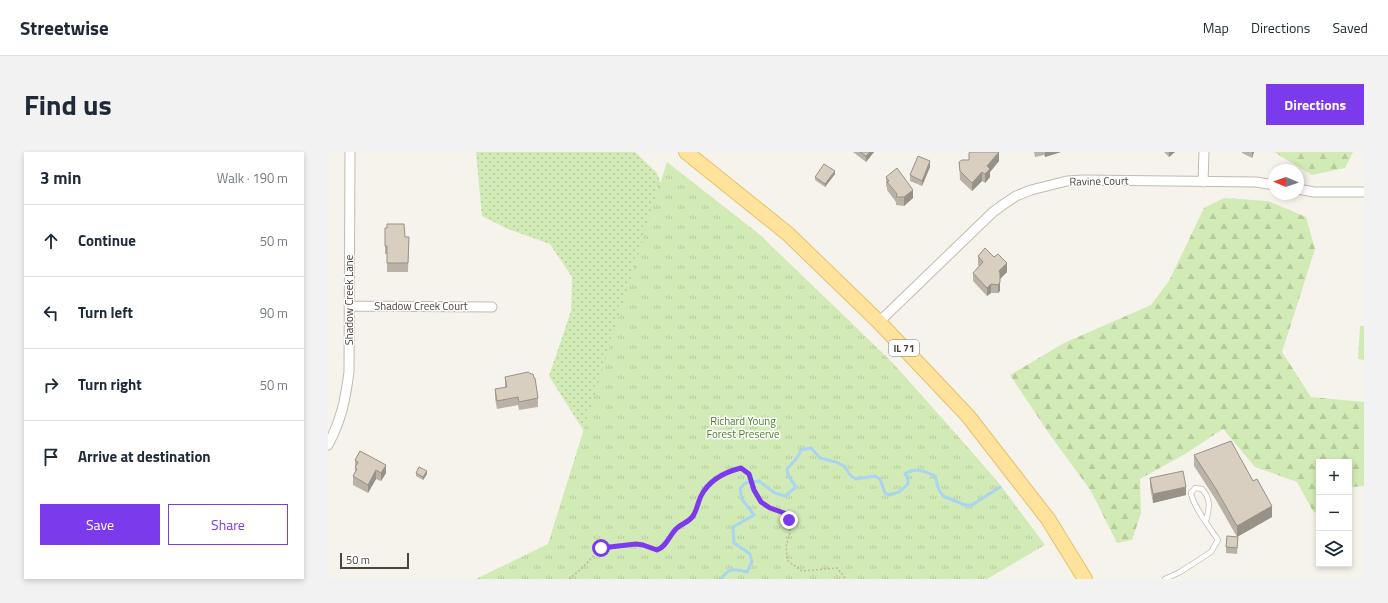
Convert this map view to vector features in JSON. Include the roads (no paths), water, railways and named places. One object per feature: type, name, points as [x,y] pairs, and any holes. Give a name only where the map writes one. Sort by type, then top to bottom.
[{"type":"main road","name":"IL 71","points":[[693,154],[788,234],[879,322],[968,416],[1048,519],[1085,579]]},
{"type":"street","name":"Shadow Creek Lane","points":[[328,445],[337,427],[344,404],[349,372],[350,152]]},
{"type":"street","points":[[1203,182],[1204,152]]},
{"type":"street","name":"Ravine Court","points":[[879,322],[993,212],[1016,196],[1031,190],[1067,181],[1256,182],[1268,184]]},
{"type":"street","points":[[1304,190],[1314,192],[1364,192]]},
{"type":"street","name":"Shadow Creek Court","points":[[349,306],[492,307]]},
{"type":"lane","points":[[1165,579],[1180,572],[1211,552],[1218,540],[1206,521],[1192,498],[1191,493],[1195,488],[1202,489],[1207,494],[1210,506],[1206,521]]},
{"type":"waterway","points":[[721,579],[727,572],[732,570],[747,572],[752,562],[750,554],[734,543],[733,527],[754,515],[742,499],[740,489],[745,483],[759,481],[775,493],[785,496],[796,487],[788,475],[787,469],[797,458],[801,450],[811,448],[820,458],[836,462],[844,466],[851,476],[856,479],[875,476],[880,479],[885,493],[889,495],[899,492],[908,484],[908,478],[905,474],[916,470],[924,471],[935,476],[939,490],[943,496],[965,505],[972,505],[1000,487]]},
{"type":"park label","name":"Richard Young Forest Preserve","points":[[743,427]]}]
